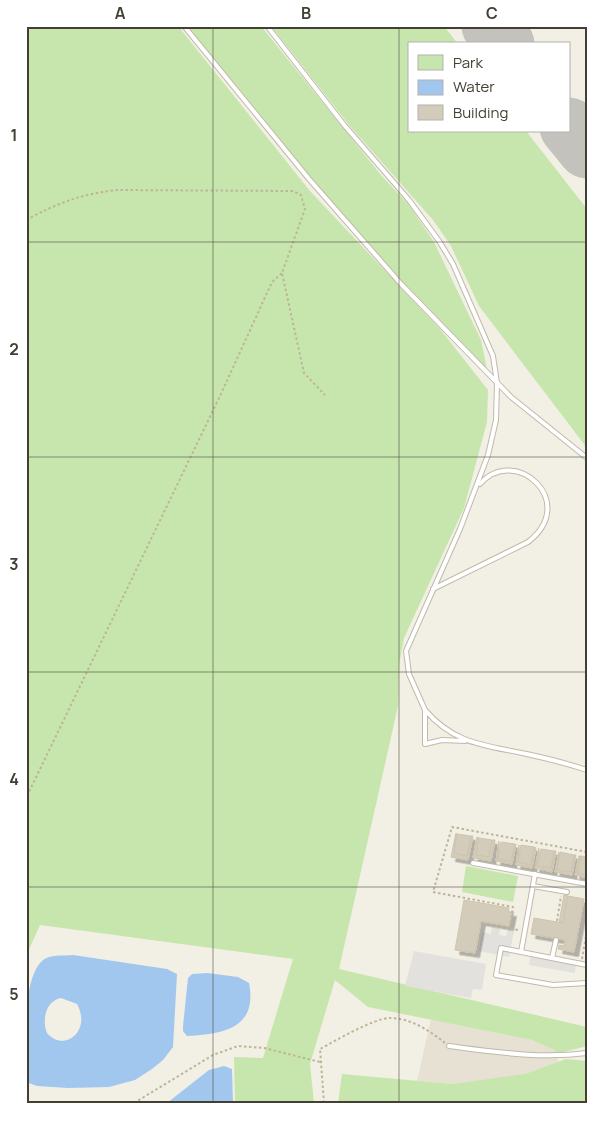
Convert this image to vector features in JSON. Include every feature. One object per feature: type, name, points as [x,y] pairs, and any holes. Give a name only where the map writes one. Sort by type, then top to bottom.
[{"type":"lane","points":[[184,26],[334,208],[402,284],[510,397],[587,458]]},
{"type":"lane","points":[[267,26],[345,126],[409,200],[439,241],[453,264],[484,331],[493,356],[497,383],[496,420],[488,455],[476,490],[406,650],[409,674],[425,710],[442,728],[465,741]]},
{"type":"lane","points":[[433,589],[528,542],[535,537],[544,523],[549,506],[548,498],[542,489],[527,475],[502,470],[486,478],[476,490]]},
{"type":"lane","points":[[425,710],[425,744],[442,740],[465,741],[532,755],[587,770]]},
{"type":"lane","points":[[474,863],[587,884]]},
{"type":"lane","points":[[521,952],[535,874]]},
{"type":"lane","points":[[533,886],[564,892]]},
{"type":"lane","points":[[552,958],[556,940]]},
{"type":"lane","points":[[587,965],[502,948],[496,975],[553,985],[587,983]]},
{"type":"lane","points":[[449,1046],[533,1056],[587,1053]]},
{"type":"path","points":[[26,220],[71,198],[92,192],[117,190],[293,191],[300,196],[305,210],[282,273],[272,282],[220,396],[26,801]]},
{"type":"path","points":[[282,273],[304,374],[325,395]]},
{"type":"path","points":[[557,921],[564,892]]},
{"type":"path","points":[[481,923],[519,930]]},
{"type":"path","points":[[581,964],[587,931]]},
{"type":"path","points":[[324,1103],[320,1049],[350,1032],[390,1018],[425,1028],[449,1046]]},
{"type":"path","points":[[134,1103],[213,1055],[238,1046],[264,1048],[320,1062]]},
{"type":"shaded area","points":[[492,927],[500,929],[499,935],[506,936],[508,930],[514,931],[509,957],[479,951],[482,932],[491,934]]},
{"type":"shaded area","points":[[414,951],[486,964],[482,990],[473,989],[471,998],[405,986]]},
{"type":"shaded area","points":[[531,954],[576,963],[575,973],[529,965]]},
{"type":"shaded area","points":[[431,1019],[532,1040],[554,1050],[559,1062],[525,1074],[500,1078],[452,1084],[417,1081]]},
{"type":"green space","points":[[26,26],[178,26],[310,191],[440,329],[488,390],[487,422],[464,508],[404,638],[399,665],[398,706],[339,969],[587,1027],[587,1046],[556,1054],[554,1050],[532,1040],[368,1007],[335,980],[310,1064],[314,1103],[235,1103],[234,1057],[263,1058],[293,959],[40,925],[26,956]]},
{"type":"green space","points":[[184,26],[261,26],[381,175],[409,205],[434,242],[481,340],[488,374],[371,251]]},
{"type":"green space","points":[[271,26],[444,26],[456,42],[408,42],[408,132],[527,132],[587,209],[587,448],[479,306],[451,246],[433,220],[349,125]]},
{"type":"green space","points":[[466,866],[518,876],[513,902],[462,892]]},
{"type":"green space","points":[[566,1059],[587,1061],[587,1103],[338,1103],[342,1074],[452,1084],[525,1074]]},
{"type":"water","points":[[73,955],[167,969],[177,974],[173,1047],[163,1060],[135,1080],[109,1087],[68,1088],[37,1086],[26,1082],[26,1018],[35,971],[45,959],[53,956]],"holes":[[[61,998],[77,1004],[81,1014],[79,1030],[68,1040],[54,1039],[47,1033],[45,1023],[48,1007],[51,1003]]]},
{"type":"water","points":[[207,973],[238,977],[249,983],[250,998],[248,1010],[243,1019],[234,1026],[213,1033],[187,1036],[183,1031],[183,1026],[188,978],[192,974]]},
{"type":"water","points":[[224,1066],[232,1069],[233,1103],[167,1103],[209,1070]]},
{"type":"building","points":[[456,833],[454,853],[467,856],[471,836],[473,836],[468,860],[451,857]]},
{"type":"building","points":[[457,834],[471,836],[467,856],[454,853]]},
{"type":"building","points":[[477,837],[479,838],[476,855],[489,857],[492,840],[495,840],[491,861],[473,858]]},
{"type":"building","points":[[479,838],[492,840],[489,857],[476,855]]},
{"type":"building","points":[[499,841],[498,859],[511,861],[516,844],[512,864],[496,861]]},
{"type":"building","points":[[501,842],[515,844],[511,861],[498,859]]},
{"type":"building","points":[[519,845],[518,862],[531,865],[534,847],[536,848],[532,868],[516,865]]},
{"type":"building","points":[[521,845],[534,847],[531,865],[518,862]]},
{"type":"building","points":[[539,848],[537,866],[551,868],[554,851],[556,851],[552,872],[535,868]]},
{"type":"building","points":[[541,849],[554,851],[551,868],[537,866]]},
{"type":"building","points":[[559,852],[557,870],[571,872],[574,855],[576,855],[572,875],[555,872]]},
{"type":"building","points":[[560,852],[574,855],[571,872],[557,870]]},
{"type":"building","points":[[579,856],[581,856],[577,873],[587,875],[587,878],[575,875]]},
{"type":"building","points":[[581,856],[587,857],[587,875],[577,873]]},
{"type":"building","points":[[564,895],[568,896],[563,923],[559,923]]},
{"type":"building","points":[[568,896],[584,899],[574,952],[558,949],[559,945],[564,946],[565,940],[531,934],[534,918],[563,923]]},
{"type":"building","points":[[464,900],[509,908],[508,912],[512,912],[509,926],[481,921],[475,953],[455,950]]},
{"type":"runway","points":[[491,26],[503,42]]},
{"type":"runway","points":[[570,128],[587,149]]}]
